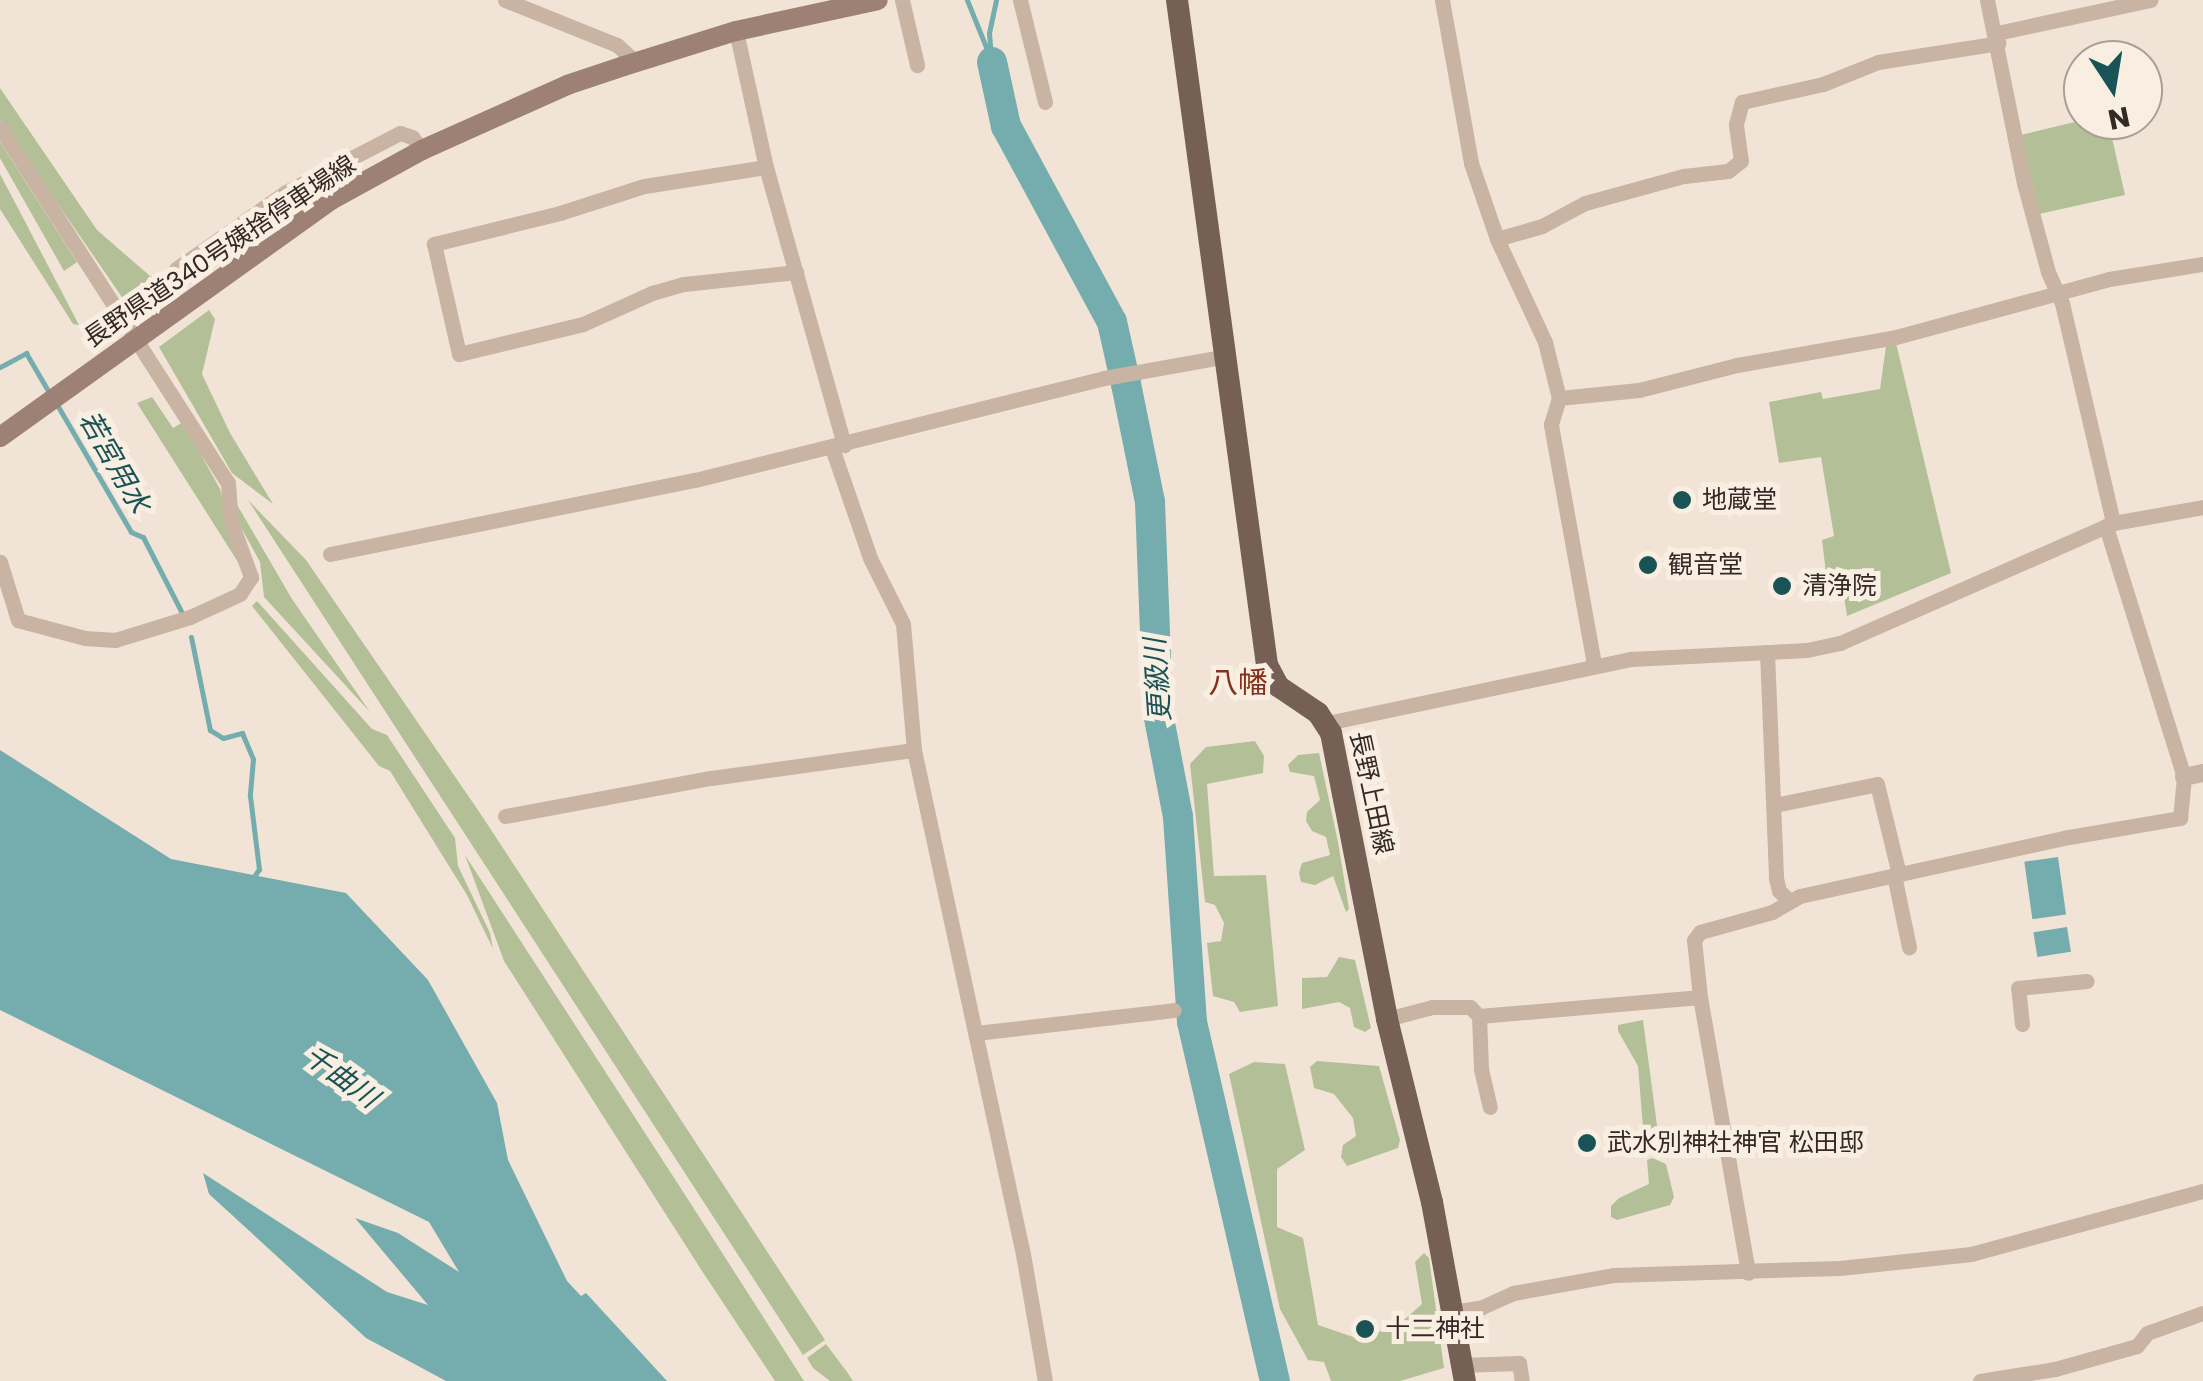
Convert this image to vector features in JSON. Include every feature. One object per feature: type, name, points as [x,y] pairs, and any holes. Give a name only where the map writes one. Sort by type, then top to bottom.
[{"type":"main road","name":"長野県道340号姨捨停車場線","points":[[0,437],[331,200],[422,150],[567,85],[636,62],[736,32],[878,0]]},
{"type":"main road","name":"長野上田線","points":[[1177,0],[1267,666],[1278,686],[1327,723],[1386,1020],[1432,1202],[1460,1376]]},
{"type":"street","points":[[504,0],[617,45],[636,62]]},
{"type":"street","points":[[902,0],[918,65]]},
{"type":"street","points":[[1020,0],[1044,102]]},
{"type":"street","points":[[1442,0],[1460,118],[1497,239],[1545,342],[1559,398],[1551,426],[1594,665]]},
{"type":"street","points":[[1748,1274],[1700,997],[1694,940],[1700,932],[1772,912],[1790,901],[1896,875],[2069,836],[2180,818],[2184,777],[2109,524],[2057,295],[2016,152],[1998,38],[1987,0]]},
{"type":"street","points":[[1497,239],[1542,226],[1585,203],[1684,176],[1728,171],[1741,162],[1737,109],[1742,102],[1823,84],[1878,62],[1998,38],[2150,0]]},
{"type":"street","points":[[736,32],[766,168],[796,272],[838,447],[870,558],[903,624],[914,750],[976,1033],[1045,1381]]},
{"type":"street","points":[[0,128],[132,340],[228,484],[232,522],[249,561],[248,585],[240,594],[142,635],[115,640],[85,638],[18,620],[0,562]]},
{"type":"street","points":[[176,269],[286,192],[400,134],[412,137],[422,150]]},
{"type":"street","points":[[766,168],[644,186],[560,213],[434,244],[459,354],[583,324],[652,293],[684,284],[796,272]]},
{"type":"street","points":[[1559,398],[1638,390],[1737,365],[1896,337],[2109,279],[2203,264]]},
{"type":"street","points":[[330,554],[838,447],[1112,376],[1228,356]]},
{"type":"street","points":[[1327,723],[1594,665],[1840,643],[2109,524],[2203,507]]},
{"type":"street","points":[[1767,652],[1776,878],[1779,891],[1790,901]]},
{"type":"street","points":[[505,816],[711,778],[914,750]]},
{"type":"street","points":[[2184,777],[2203,773]]},
{"type":"street","points":[[1774,806],[1878,784],[1909,947]]},
{"type":"street","points":[[2022,1024],[2018,988],[2087,981]]},
{"type":"street","points":[[1480,1016],[1700,997]]},
{"type":"street","points":[[1386,1020],[1432,1007],[1470,1006],[1480,1016],[1481,1069],[1490,1107]]},
{"type":"street","points":[[976,1033],[1174,1010]]},
{"type":"street","points":[[1452,1312],[1482,1306],[1513,1292],[1614,1275],[1748,1274],[1971,1254],[2203,1192]]},
{"type":"street","points":[[1980,1381],[2055,1369],[2136,1346],[2147,1333],[2203,1313]]},
{"type":"street","points":[[1460,1376],[1519,1363],[1522,1381]]},
{"type":"green space","points":[[0,88],[97,230],[150,276],[193,275],[137,319],[0,120]]},
{"type":"green space","points":[[2063,125],[2063,140],[2113,140],[2125,195],[2039,214],[2021,135]]},
{"type":"green space","points":[[0,142],[77,262],[64,271],[0,158]]},
{"type":"green space","points":[[0,174],[79,325],[73,324],[0,209]]},
{"type":"green space","points":[[209,310],[215,319],[202,374],[230,433],[273,504],[232,473],[159,347]]},
{"type":"green space","points":[[1896,343],[1951,573],[1847,616],[1844,596],[1829,597],[1822,540],[1834,536],[1821,457],[1779,463],[1769,402],[1821,392],[1823,399],[1880,389],[1886,346]]},
{"type":"green space","points":[[152,397],[173,428],[183,422],[220,489],[243,570],[137,403]]},
{"type":"green space","points":[[248,500],[306,560],[480,813],[825,1340],[803,1355]]},
{"type":"green space","points":[[236,503],[292,599],[370,712],[264,597],[260,562],[237,520]]},
{"type":"green space","points":[[257,601],[372,729],[387,735],[455,838],[458,866],[490,933],[493,949],[467,895],[390,771],[379,766],[252,606]]},
{"type":"green space","points":[[1255,741],[1264,756],[1263,773],[1207,784],[1214,876],[1266,875],[1278,1006],[1240,1012],[1234,1002],[1213,996],[1207,943],[1221,941],[1224,923],[1215,905],[1205,902],[1190,764],[1206,747]]},
{"type":"green space","points":[[1319,753],[1338,842],[1349,909],[1346,912],[1333,876],[1315,885],[1301,882],[1299,873],[1302,863],[1330,855],[1326,837],[1312,831],[1306,821],[1307,812],[1320,800],[1314,776],[1290,772],[1288,765],[1298,755]]},
{"type":"green space","points":[[465,855],[804,1381],[775,1381],[702,1271],[504,961]]},
{"type":"green space","points":[[1339,957],[1355,960],[1371,1028],[1365,1032],[1354,1027],[1350,1008],[1339,1002],[1302,1009],[1302,978],[1327,977]]},
{"type":"green space","points":[[1643,1020],[1658,1133],[1650,1144],[1644,1140],[1638,1066],[1618,1031],[1618,1025]]},
{"type":"green space","points":[[1317,1061],[1379,1066],[1400,1140],[1398,1148],[1347,1166],[1341,1157],[1343,1145],[1356,1136],[1353,1118],[1334,1094],[1314,1088],[1310,1067]]},
{"type":"green space","points":[[1254,1062],[1285,1064],[1305,1150],[1277,1169],[1277,1227],[1303,1238],[1318,1325],[1362,1340],[1404,1320],[1422,1304],[1415,1262],[1424,1253],[1429,1258],[1444,1368],[1400,1381],[1331,1381],[1324,1362],[1308,1360],[1280,1309],[1229,1074]]},
{"type":"green space","points":[[1647,1160],[1666,1164],[1674,1197],[1670,1205],[1617,1220],[1611,1217],[1611,1206],[1619,1198],[1649,1184]]},
{"type":"green space","points":[[826,1344],[853,1381],[830,1381],[813,1368],[807,1358]]},
{"type":"water","name":"千曲川","points":[[0,750],[171,859],[346,893],[428,980],[497,1103],[508,1160],[567,1281],[581,1296],[586,1293],[667,1381],[446,1381],[366,1338],[209,1194],[203,1173],[387,1292],[428,1305],[355,1218],[398,1233],[459,1272],[429,1222],[0,1010]]},
{"type":"water","points":[[2058,857],[2066,914],[2032,919],[2024,862]]},
{"type":"water","points":[[2067,927],[2071,952],[2037,957],[2033,932]]},
{"type":"waterway","points":[[967,0],[992,62]]},
{"type":"waterway","name":"更級川","points":[[991,56],[989,33],[996,0]]},
{"type":"waterway","name":"更級川","points":[[992,62],[1006,126],[1112,322],[1126,384],[1150,502],[1158,713],[1178,817],[1192,1022],[1275,1381]]},
{"type":"waterway","name":"若宮用水","points":[[0,367],[26,353],[50,394]]},
{"type":"waterway","name":"若宮用水","points":[[56,403],[131,532],[143,537],[182,613]]},
{"type":"waterway","name":"若宮用水","points":[[191,637],[210,730],[223,738],[242,733],[253,759],[250,796],[259,869],[253,878]]},
{"type":"place","name":"地蔵堂","points":[[1682,500]]},
{"type":"place","name":"観音堂","points":[[1648,565]]},
{"type":"place","name":"清浄院","points":[[1782,586]]},
{"type":"place","name":"武水別神社神官 松田邸","points":[[1587,1143]]},
{"type":"place","name":"十二神社","points":[[1365,1329]]},
{"type":"district","name":"八幡","points":[[1238,683]]}]
